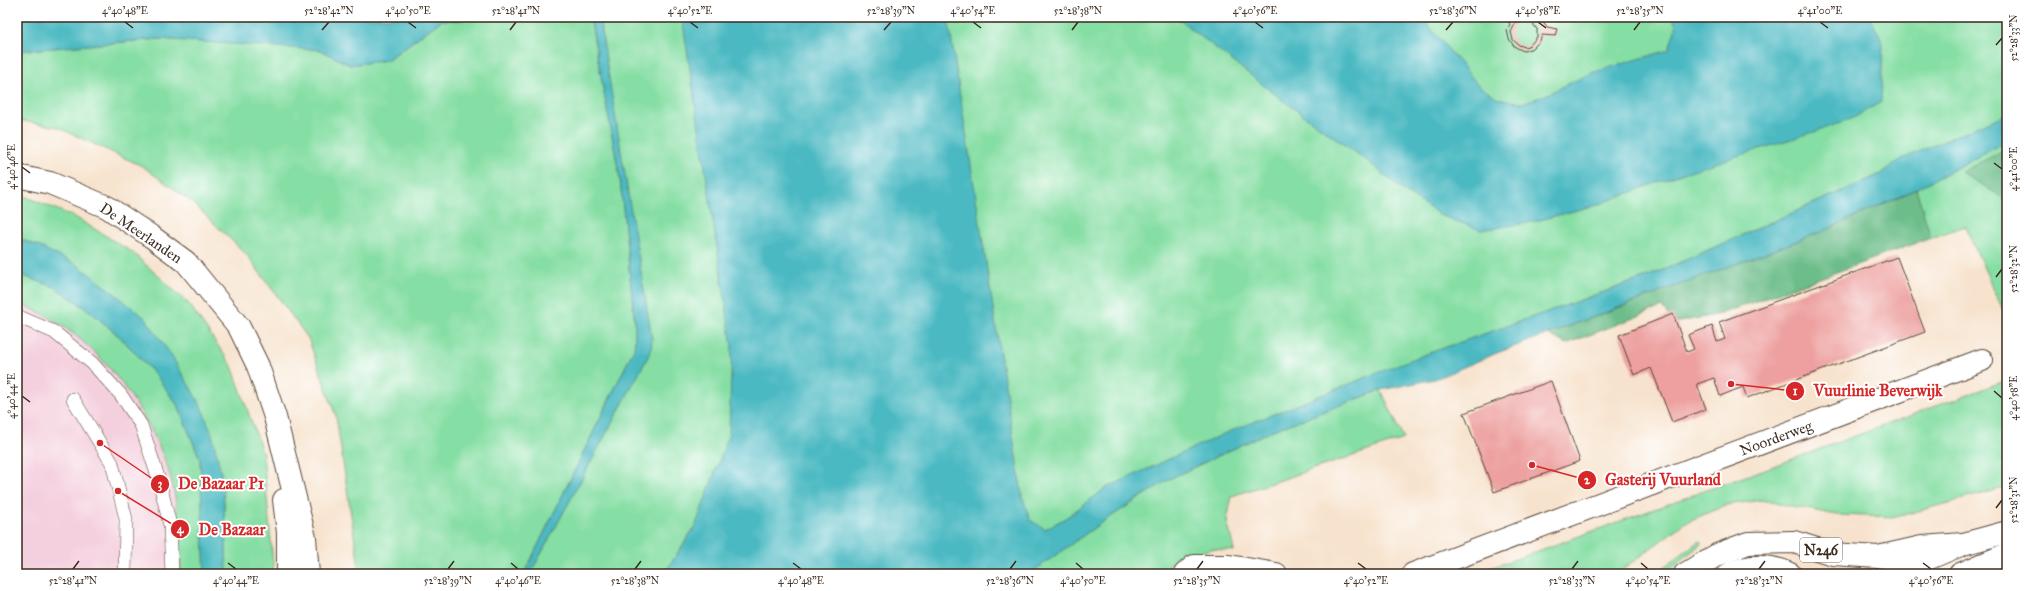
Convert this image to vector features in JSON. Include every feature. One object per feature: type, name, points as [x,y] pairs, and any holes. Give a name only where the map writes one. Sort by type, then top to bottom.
[{"type":"main road","name":"De Meerlanden","points":[[17,176],[50,183],[107,207],[152,237],[186,262],[239,327],[258,366],[275,417],[305,538],[308,574]]},
{"type":"main road","name":"Noorderweg","points":[[1413,574],[1982,360]]},
{"type":"main road","name":"De Meerlanden","points":[[275,417],[288,533],[288,574]]},
{"type":"main road","name":"N246","points":[[1891,574],[1963,544],[2007,532]]},
{"type":"main road","name":"N246","points":[[1685,574],[1717,555],[1748,543],[1794,542],[1833,554],[1878,558],[1922,547],[1963,544]]},
{"type":"main road","points":[[1960,574],[2007,554]]},
{"type":"main road","points":[[1184,574],[1194,566],[1229,566],[1276,574]]},
{"type":"main road","name":"N246","points":[[1729,574],[1734,571],[1757,566],[1781,569],[1790,574]]},
{"type":"lane","points":[[17,316],[54,332],[92,363],[121,395],[141,425],[159,480],[170,526],[172,574]]},
{"type":"lane","points":[[73,399],[112,463],[126,519],[125,574]]},
{"type":"shaded area","points":[[17,268],[82,276],[220,574],[17,574]]},
{"type":"green space","points":[[470,17],[590,17],[620,179],[635,325],[635,347],[524,574],[360,574],[336,416],[308,338],[247,255],[192,202],[142,166],[57,127],[17,120],[17,51],[159,39],[320,50],[350,65],[387,60],[442,20],[461,20]]},
{"type":"green space","points":[[599,17],[2007,17],[2007,120],[1647,277],[1583,299],[1106,488],[1066,518],[1045,529],[693,529],[664,574],[530,574],[651,351]]},
{"type":"green space","points":[[2007,141],[2007,319],[1965,226],[1931,238],[1916,189]]},
{"type":"green space","points":[[2007,149],[2007,206],[2005,199],[1961,172]]},
{"type":"green space","points":[[1916,189],[1931,238],[1720,314],[1674,323],[1662,307],[1566,344],[1548,334],[1824,231]]},
{"type":"green space","points":[[17,193],[75,217],[132,252],[189,304],[232,366],[263,454],[274,574],[227,574],[223,482],[146,319],[77,265],[38,246],[17,238]]},
{"type":"green space","points":[[17,274],[55,287],[91,312],[120,337],[156,375],[178,406],[200,459],[205,574],[181,574],[178,519],[171,478],[157,441],[143,416],[127,391],[109,368],[89,347],[67,329],[43,314],[17,303]]},
{"type":"green space","points":[[2007,380],[2007,487],[1896,517],[1837,515],[1761,500],[1726,505],[1684,523],[1617,574],[1474,574],[1779,464]]},
{"type":"green space","points":[[1381,390],[1404,439],[1232,496],[1227,520],[1234,551],[1212,549],[1176,559],[1163,574],[1029,574],[1098,525],[1169,479],[1273,430]]},
{"type":"green space","points":[[1699,541],[1702,543],[1665,574],[1655,574]]},
{"type":"water","points":[[17,17],[470,17],[461,20],[442,20],[387,60],[350,65],[320,50],[159,39],[17,51]]},
{"type":"water","points":[[590,17],[599,17],[652,339],[651,351],[530,574],[524,574],[635,347],[635,325],[620,179]]},
{"type":"water","points":[[682,17],[948,17],[1022,495],[1030,520],[1045,529],[1066,518],[1106,488],[1226,433],[1412,359],[1647,277],[1881,174],[1902,159],[2007,114],[2007,141],[1916,189],[1824,231],[1497,353],[1435,379],[1381,390],[1273,430],[1169,479],[1098,525],[1029,574],[664,574],[695,527],[729,434],[732,346]]},
{"type":"water","points":[[1176,17],[1421,17],[1480,87],[1498,98],[1521,103],[1541,97],[1591,73],[1669,50],[1676,27],[1673,17],[1870,17],[1883,43],[1881,102],[1855,117],[1820,130],[1671,177],[1597,205],[1528,223],[1481,230],[1442,216],[1405,192],[1370,163],[1281,99]]},
{"type":"water","points":[[17,238],[38,246],[77,265],[109,289],[146,319],[171,355],[200,404],[212,434],[223,482],[227,574],[205,574],[200,459],[178,406],[156,375],[120,337],[91,312],[55,287],[17,274]]},
{"type":"building","points":[[1504,17],[1528,17],[1527,20],[1515,24],[1511,32],[1513,40],[1519,45],[1525,47],[1530,45],[1537,37],[1537,29],[1531,22],[1533,18],[1530,17],[1540,17],[1547,27],[1557,29],[1555,36],[1542,35],[1540,41],[1533,48],[1524,51],[1514,46],[1509,39],[1507,30],[1510,24]]},
{"type":"building","points":[[1897,257],[1925,332],[1747,398],[1743,387],[1720,396],[1714,378],[1697,384],[1706,409],[1672,422],[1651,368],[1634,375],[1619,335],[1673,314],[1687,352],[1694,349],[1688,335],[1712,326],[1717,342],[1725,339],[1719,322]]},
{"type":"building","points":[[1551,381],[1580,461],[1494,492],[1464,413]]},
{"type":"place","name":"Vuurlinie Beverwijk","points":[[1731,384]]},
{"type":"place","name":"De Bazaar P1","points":[[100,443]]},
{"type":"place","name":"Gasterij Vuurland","points":[[1532,465]]},
{"type":"place","name":"De Bazaar","points":[[118,491]]}]
